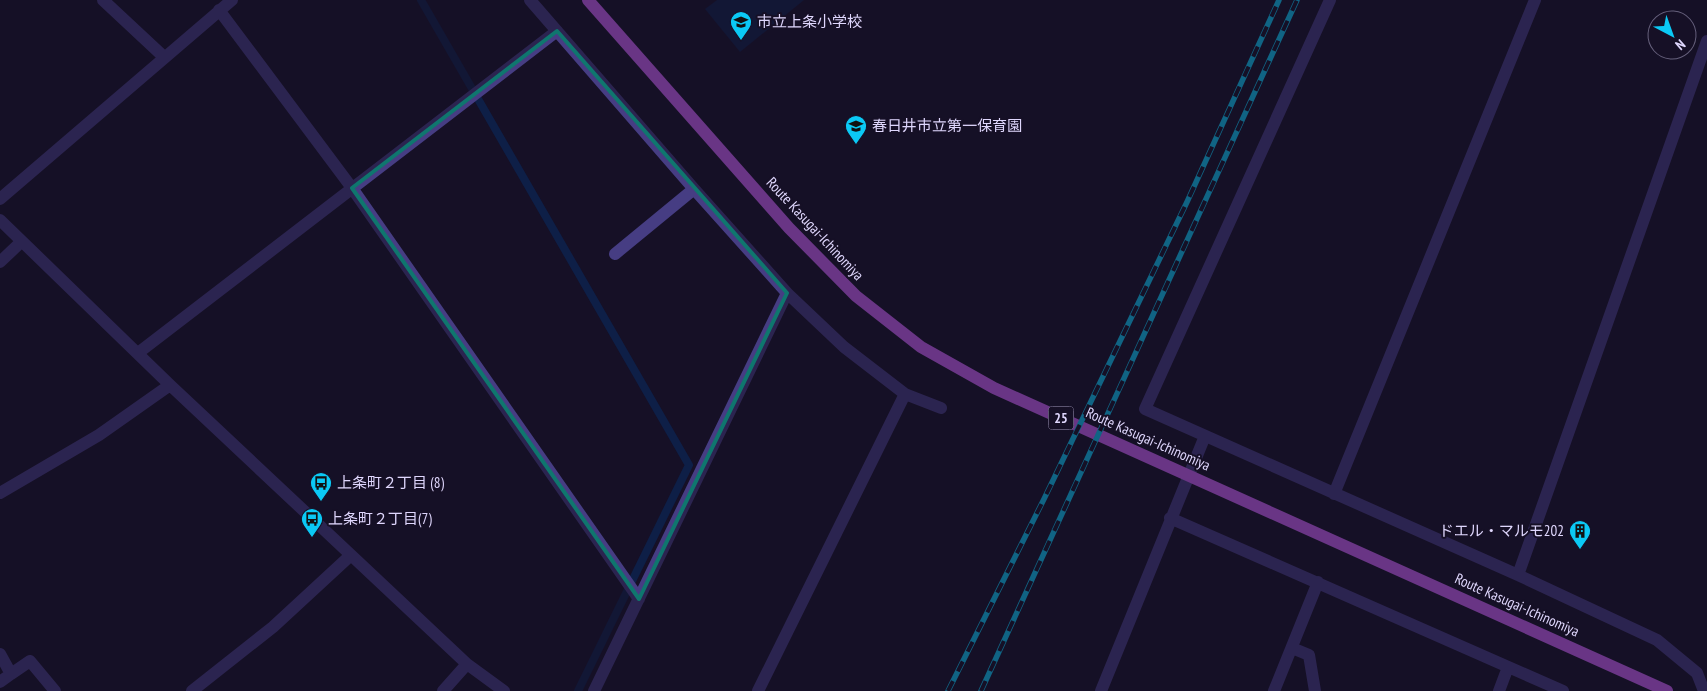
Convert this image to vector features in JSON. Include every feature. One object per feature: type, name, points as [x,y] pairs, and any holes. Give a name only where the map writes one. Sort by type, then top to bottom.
[{"type":"main road","name":"Route Kasugai-Ichinomiya","points":[[588,0],[790,228],[856,296],[921,347],[994,388],[1667,691]]},
{"type":"street","points":[[103,0],[164,57]]},
{"type":"street","points":[[0,199],[232,0]]},
{"type":"street","points":[[530,0],[787,293],[844,347],[905,394],[941,408]]},
{"type":"street","points":[[1330,0],[1145,409],[1518,575],[1656,640],[1697,673],[1704,691]]},
{"type":"street","points":[[1334,494],[1535,0]]},
{"type":"street","points":[[219,10],[352,188],[639,599]]},
{"type":"street","points":[[138,353],[558,32]]},
{"type":"street","points":[[1518,575],[1707,42]]},
{"type":"street","points":[[615,254],[694,189]]},
{"type":"street","points":[[0,220],[170,385],[467,664],[504,691]]},
{"type":"street","points":[[0,262],[21,242]]},
{"type":"street","points":[[594,691],[787,293]]},
{"type":"street","points":[[0,493],[99,435],[170,385]]},
{"type":"street","points":[[758,691],[905,394]]},
{"type":"street","points":[[1101,691],[1205,436]]},
{"type":"street","points":[[1170,518],[1563,691]]},
{"type":"street","points":[[192,691],[210,686],[351,555]]},
{"type":"street","points":[[1274,691],[1318,582]]},
{"type":"street","points":[[1292,648],[1309,655],[1315,691]]},
{"type":"street","points":[[0,654],[11,674]]},
{"type":"street","points":[[0,682],[30,661],[55,691]]},
{"type":"street","points":[[443,691],[467,664]]},
{"type":"street","points":[[1500,691],[1508,667]]},
{"type":"highlighted area","points":[[557,31],[787,293],[639,599],[352,188]]},
{"type":"water","points":[[717,0],[804,0],[740,52],[705,9]]},
{"type":"waterway","points":[[421,0],[689,465],[578,691]]},
{"type":"railway","points":[[948,691],[1044,499],[1187,202],[1279,0]]},
{"type":"railway","points":[[981,691],[1297,0]]},
{"type":"place","name":"市立上条小学校","points":[[741,41]]},
{"type":"place","name":"春日井市立第一保育園","points":[[856,145]]},
{"type":"place","name":"上条町２丁目 (8)","points":[[321,502]]},
{"type":"place","name":"上条町２丁目(7)","points":[[312,538]]},
{"type":"place","name":"ドエル・マルモ202","points":[[1580,550]]}]
